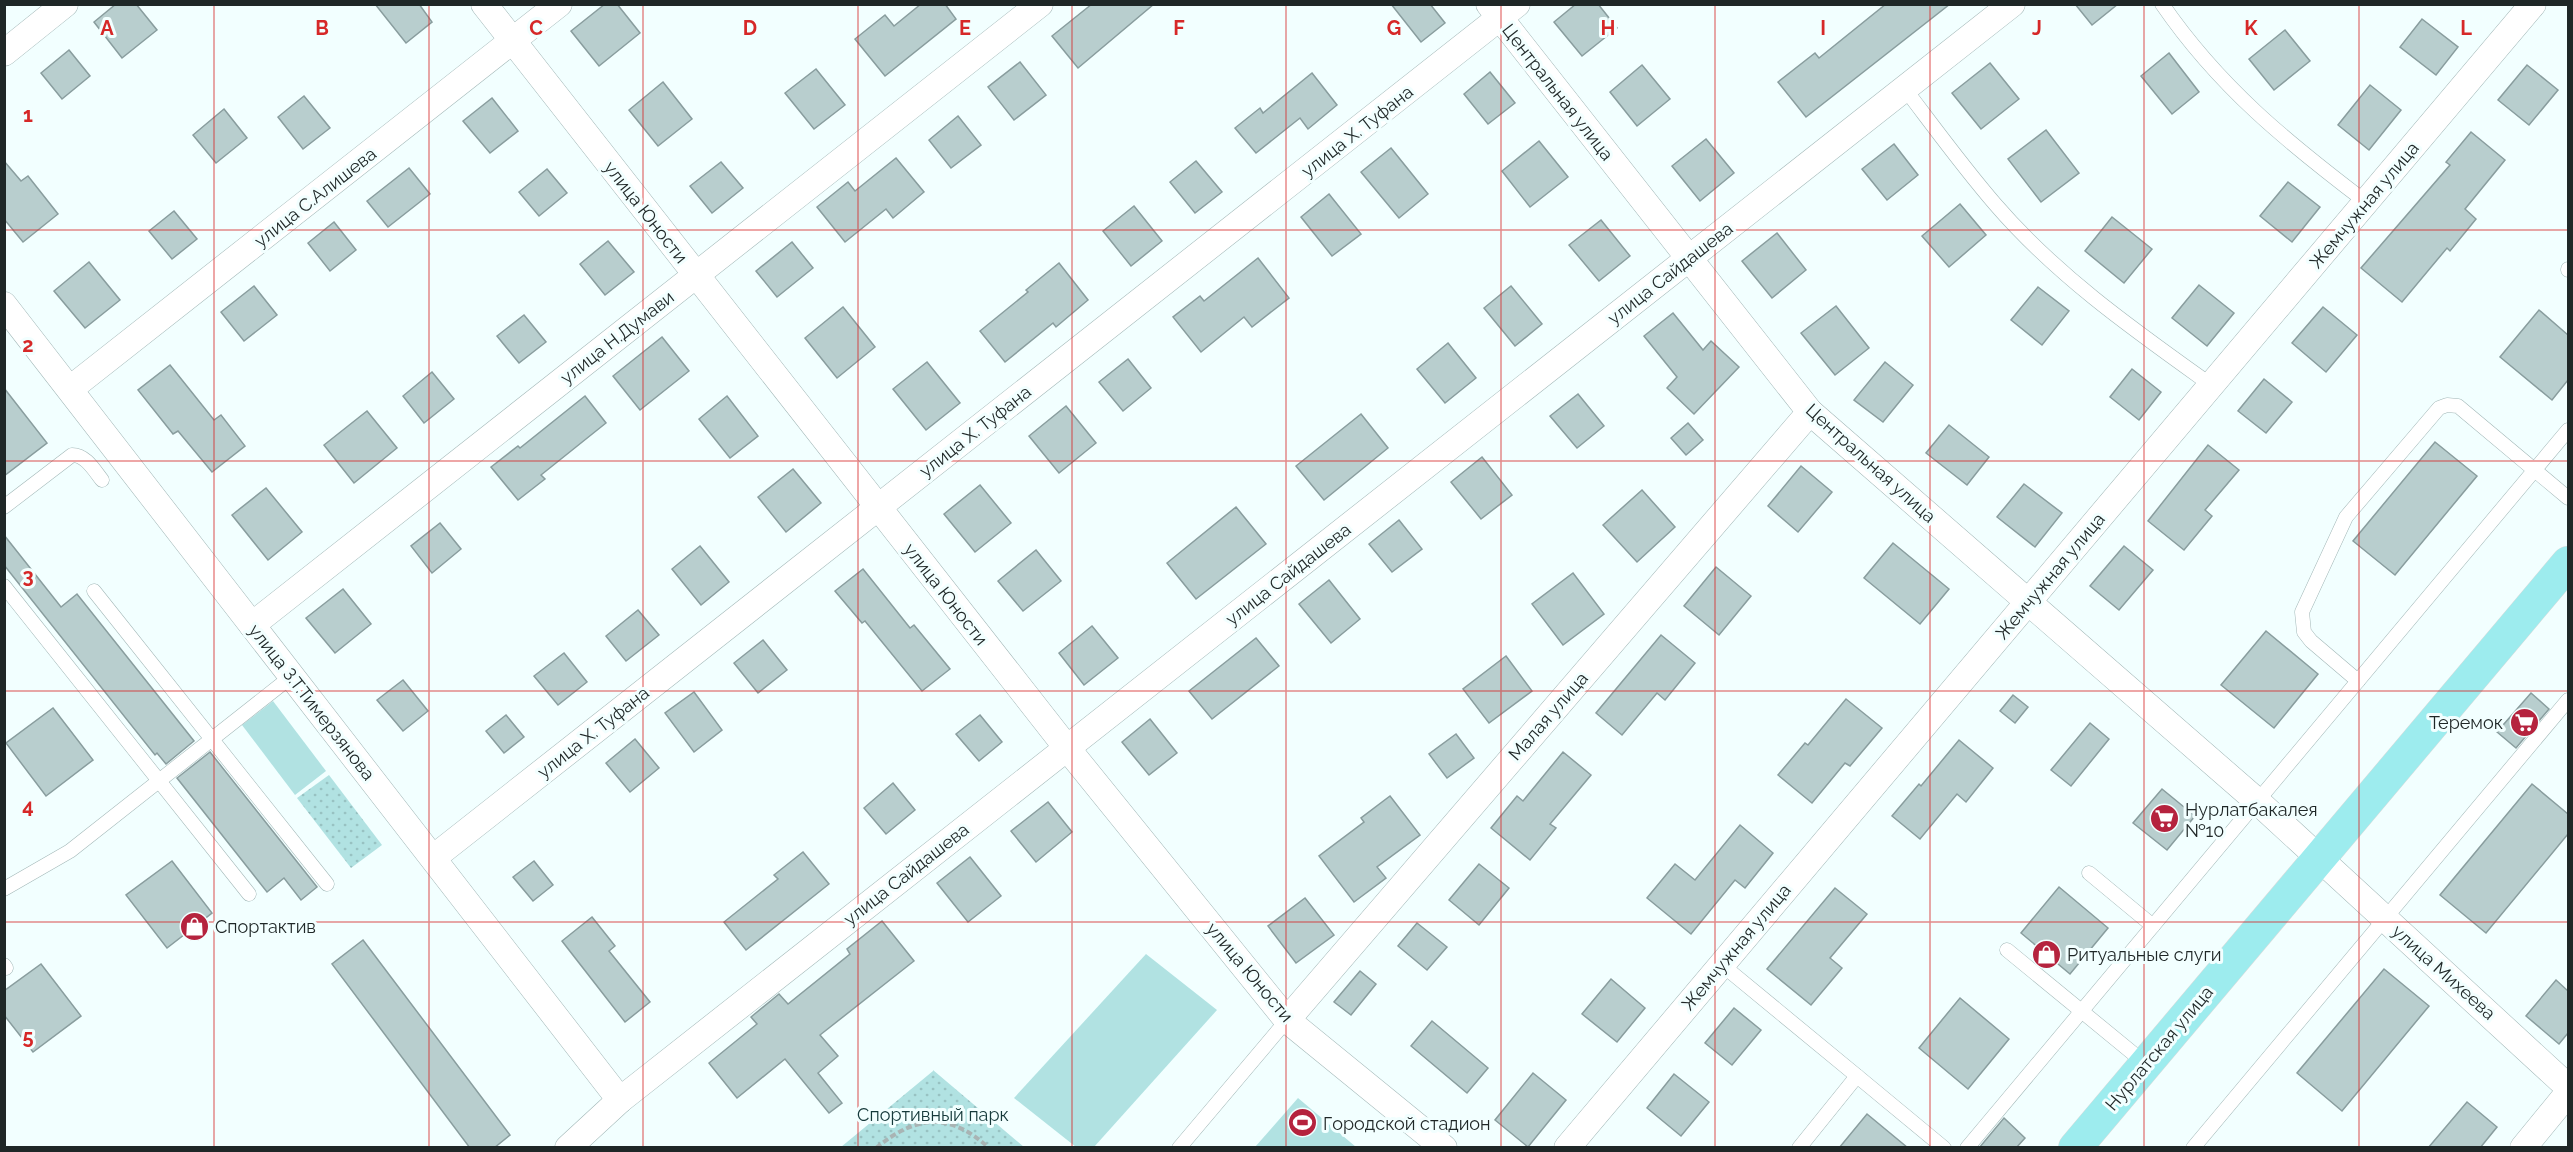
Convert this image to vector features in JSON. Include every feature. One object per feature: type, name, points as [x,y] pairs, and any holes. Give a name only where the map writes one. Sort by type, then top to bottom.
[{"type":"main road","name":"Нурлатская улица","points":[[2075,1148],[2568,563]]},
{"type":"street","points":[[4,52],[66,4]]},
{"type":"street","name":"улица Юности","points":[[484,4],[1067,748],[1287,1020],[1444,1148]]},
{"type":"street","name":"улица С.Алишева","points":[[70,389],[559,4]]},
{"type":"street","name":"улица Н.Думави","points":[[252,625],[1040,4]]},
{"type":"street","name":"улица Сайдашева","points":[[568,1148],[620,1100],[2012,4]]},
{"type":"street","name":"Жемчужная улица","points":[[1567,1148],[2533,4]]},
{"type":"street","name":"Центральная улица","points":[[1502,9],[1689,258],[1810,412],[2257,801],[2319,858]]},
{"type":"street","name":"улица Х. Туфана","points":[[433,858],[878,508],[1502,9]]},
{"type":"street","name":"улица З.Т.Тимерзянова","points":[[6,310],[70,389],[620,1100]]},
{"type":"street","name":"Малая улица","points":[[1287,1020],[1810,412]]},
{"type":"street","name":"улица Михеева","points":[[2319,858],[2568,1087]]},
{"type":"street","points":[[2523,1148],[2568,1093]]},
{"type":"lane","points":[[2162,4],[2186,39],[2234,93],[2293,147],[2366,202]]},
{"type":"lane","points":[[1905,89],[1995,204],[2046,256],[2105,309],[2211,385]]},
{"type":"lane","points":[[2358,681],[2311,641],[2304,632],[2302,612],[2340,525],[2439,408],[2447,405],[2458,406],[2568,498]]},
{"type":"lane","points":[[1967,1148],[2568,430]]},
{"type":"lane","points":[[4,507],[72,455],[78,455],[86,460],[102,480]]},
{"type":"lane","points":[[4,586],[249,894]]},
{"type":"lane","points":[[94,591],[327,884]]},
{"type":"lane","points":[[4,889],[70,850],[292,676]]},
{"type":"lane","points":[[2193,1148],[2568,700]]},
{"type":"lane","points":[[2089,873],[2153,926]]},
{"type":"lane","points":[[2007,950],[2146,1064]]},
{"type":"lane","points":[[1721,964],[1944,1148]]},
{"type":"lane","points":[[1179,1148],[1287,1020]]},
{"type":"lane","points":[[1799,1148],[1857,1076]]},
{"type":"path","points":[[876,1148],[899,1130],[912,1124],[928,1122],[943,1122],[959,1127],[970,1132],[989,1148]]},
{"type":"green space","points":[[273,701],[326,771],[295,795],[242,725]]},
{"type":"green space","points":[[329,775],[382,845],[351,868],[297,798]]},
{"type":"green space","points":[[1146,954],[1217,1010],[1094,1147],[1076,1147],[1014,1098]]},
{"type":"green space","name":"Спортивный парк","points":[[933,1071],[1024,1147],[841,1147]]},
{"type":"green space","name":"Городской стадион","points":[[1298,1098],[1356,1147],[1255,1147]]},
{"type":"building","points":[[116,4],[136,4],[157,30],[122,58],[94,22]]},
{"type":"building","points":[[375,4],[419,4],[432,22],[406,43]]},
{"type":"building","points":[[605,4],[617,4],[640,33],[599,66],[571,31]]},
{"type":"building","points":[[921,4],[945,4],[956,19],[885,76],[855,39],[885,15],[894,26]]},
{"type":"building","points":[[1092,4],[1154,4],[1078,68],[1052,36]]},
{"type":"building","points":[[1391,4],[1430,4],[1445,23],[1421,42]]},
{"type":"building","points":[[1576,4],[1598,4],[1617,28],[1582,56],[1554,22]]},
{"type":"building","points":[[1886,4],[1950,4],[1806,117],[1778,82],[1815,53],[1819,58]]},
{"type":"building","points":[[2075,4],[2118,4],[2092,25]]},
{"type":"building","points":[[2422,19],[2458,47],[2436,75],[2400,47]]},
{"type":"building","points":[[2285,30],[2310,61],[2274,90],[2249,59]]},
{"type":"building","points":[[69,50],[90,76],[62,99],[41,73]]},
{"type":"building","points":[[2169,53],[2199,92],[2172,114],[2141,76]]},
{"type":"building","points":[[1020,62],[1046,95],[1014,120],[988,87]]},
{"type":"building","points":[[1990,63],[2019,99],[1981,129],[1952,93]]},
{"type":"building","points":[[1642,65],[1670,99],[1637,126],[1610,92]]},
{"type":"building","points":[[2527,65],[2558,90],[2529,125],[2498,100]]},
{"type":"building","points":[[816,69],[845,105],[814,129],[785,93]]},
{"type":"building","points":[[1490,72],[1515,103],[1488,124],[1464,94]]},
{"type":"building","points":[[1312,73],[1337,105],[1308,129],[1300,118],[1256,153],[1235,128],[1260,108],[1263,113]]},
{"type":"building","points":[[663,82],[692,119],[658,146],[629,110]]},
{"type":"building","points":[[2370,85],[2401,110],[2369,150],[2338,125]]},
{"type":"building","points":[[304,96],[330,128],[303,149],[278,117]]},
{"type":"building","points":[[492,98],[518,131],[490,153],[463,121]]},
{"type":"building","points":[[224,109],[247,138],[216,163],[193,135]]},
{"type":"building","points":[[958,116],[981,145],[951,168],[929,140]]},
{"type":"building","points":[[2046,130],[2079,173],[2041,202],[2008,159]]},
{"type":"building","points":[[2471,132],[2505,160],[2465,209],[2476,219],[2450,251],[2447,248],[2402,302],[2361,268],[2450,165],[2446,162]]},
{"type":"building","points":[[1706,139],[1734,173],[1700,201],[1672,166]]},
{"type":"building","points":[[1539,141],[1568,177],[1530,207],[1502,171]]},
{"type":"building","points":[[1894,144],[1918,175],[1887,200],[1862,169]]},
{"type":"building","points":[[1391,148],[1428,194],[1399,218],[1361,172]]},
{"type":"building","points":[[896,158],[924,192],[893,218],[886,209],[845,242],[817,207],[848,182],[855,191]]},
{"type":"building","points":[[4,161],[21,181],[28,176],[58,214],[23,242],[4,219]]},
{"type":"building","points":[[1196,161],[1222,192],[1195,213],[1170,182]]},
{"type":"building","points":[[721,162],[743,188],[712,213],[690,186]]},
{"type":"building","points":[[409,168],[430,194],[388,227],[367,201]]},
{"type":"building","points":[[547,169],[567,193],[539,216],[519,192]]},
{"type":"building","points":[[2288,182],[2320,207],[2292,242],[2260,216]]},
{"type":"building","points":[[1329,194],[1361,234],[1332,256],[1301,217]]},
{"type":"building","points":[[1960,204],[1986,235],[1949,267],[1922,236]]},
{"type":"building","points":[[1134,206],[1162,241],[1131,266],[1103,231]]},
{"type":"building","points":[[174,211],[197,239],[172,259],[149,231]]},
{"type":"building","points":[[2112,217],[2152,249],[2124,283],[2085,251]]},
{"type":"building","points":[[1601,220],[1630,256],[1599,281],[1569,245]]},
{"type":"building","points":[[334,222],[356,250],[330,271],[308,243]]},
{"type":"building","points":[[1777,233],[1806,270],[1772,298],[1742,261]]},
{"type":"building","points":[[608,241],[634,272],[605,295],[580,264]]},
{"type":"building","points":[[792,242],[813,268],[777,297],[756,271]]},
{"type":"building","points":[[1258,258],[1289,298],[1252,327],[1244,317],[1201,352],[1173,317],[1200,296],[1204,301]]},
{"type":"building","points":[[89,262],[120,300],[85,328],[54,291]]},
{"type":"building","points":[[1059,263],[1088,300],[1056,327],[1053,323],[1005,362],[980,331]]},
{"type":"building","points":[[2199,285],[2234,313],[2207,346],[2172,318]]},
{"type":"building","points":[[254,286],[277,315],[244,341],[221,312]]},
{"type":"building","points":[[1511,286],[1542,324],[1515,346],[1484,308]]},
{"type":"building","points":[[2038,287],[2069,311],[2042,345],[2011,320]]},
{"type":"building","points":[[1836,306],[1869,348],[1835,375],[1801,333]]},
{"type":"building","points":[[843,307],[875,347],[837,378],[805,338]]},
{"type":"building","points":[[2323,307],[2357,335],[2326,372],[2292,343]]},
{"type":"building","points":[[2539,310],[2568,335],[2568,380],[2552,400],[2500,357]]},
{"type":"building","points":[[1673,313],[1703,350],[1711,341],[1739,367],[1694,414],[1667,388],[1677,377],[1644,336]]},
{"type":"building","points":[[524,315],[546,342],[519,363],[497,336]]},
{"type":"building","points":[[662,337],[689,371],[640,410],[613,376]]},
{"type":"building","points":[[1448,343],[1476,378],[1445,403],[1417,369]]},
{"type":"building","points":[[1128,359],[1151,388],[1123,411],[1099,382]]},
{"type":"building","points":[[927,362],[960,403],[926,430],[893,389]]},
{"type":"building","points":[[1885,362],[1913,385],[1883,422],[1854,400]]},
{"type":"building","points":[[170,365],[214,420],[221,415],[245,446],[212,472],[178,431],[173,434],[138,390]]},
{"type":"building","points":[[2132,369],[2161,392],[2139,420],[2110,397]]},
{"type":"building","points":[[432,372],[454,399],[424,423],[403,396]]},
{"type":"building","points":[[2264,379],[2292,402],[2266,433],[2238,411]]},
{"type":"building","points":[[4,388],[47,443],[4,476]]},
{"type":"building","points":[[1578,394],[1604,426],[1577,448],[1550,416]]},
{"type":"building","points":[[585,396],[606,423],[541,475],[545,479],[518,500],[491,467],[518,446],[520,448]]},
{"type":"building","points":[[727,396],[758,436],[730,458],[699,419]]},
{"type":"building","points":[[1066,406],[1096,443],[1059,473],[1029,436]]},
{"type":"building","points":[[367,411],[397,448],[354,483],[324,445]]},
{"type":"building","points":[[1361,414],[1388,448],[1324,500],[1296,466]]},
{"type":"building","points":[[1688,423],[1703,440],[1686,455],[1671,438]]},
{"type":"building","points":[[1949,425],[1989,457],[1967,485],[1926,453]]},
{"type":"building","points":[[2435,442],[2477,476],[2395,575],[2353,541]]},
{"type":"building","points":[[2208,445],[2239,470],[2205,510],[2212,516],[2184,550],[2148,521]]},
{"type":"building","points":[[1482,457],[1512,495],[1481,519],[1451,482]]},
{"type":"building","points":[[1801,466],[1832,492],[1798,532],[1768,506]]},
{"type":"building","points":[[793,469],[821,503],[786,532],[758,497]]},
{"type":"building","points":[[2024,484],[2062,513],[2035,547],[1997,517]]},
{"type":"building","points":[[980,485],[1011,523],[975,552],[944,514]]},
{"type":"building","points":[[266,488],[302,532],[268,560],[232,515]]},
{"type":"building","points":[[1642,490],[1675,527],[1637,562],[1603,525]]},
{"type":"building","points":[[1236,507],[1266,544],[1196,599],[1167,563]]},
{"type":"building","points":[[1399,520],[1422,549],[1392,572],[1369,544]]},
{"type":"building","points":[[440,523],[461,549],[432,573],[411,546]]},
{"type":"building","points":[[4,535],[61,607],[77,594],[194,741],[166,764],[157,753],[155,755],[4,565]]},
{"type":"building","points":[[1893,543],[1949,589],[1920,624],[1864,578]]},
{"type":"building","points":[[700,546],[729,582],[701,605],[672,569]]},
{"type":"building","points":[[2124,546],[2153,570],[2119,610],[2090,586]]},
{"type":"building","points":[[1036,550],[1061,581],[1023,611],[998,581]]},
{"type":"building","points":[[1716,567],[1751,596],[1719,635],[1684,606]]},
{"type":"building","points":[[863,569],[910,628],[914,625],[950,669],[922,691],[865,621],[862,623],[835,591]]},
{"type":"building","points":[[1573,573],[1604,614],[1563,645],[1532,604]]},
{"type":"building","points":[[1329,580],[1360,619],[1331,643],[1299,604]]},
{"type":"building","points":[[343,589],[371,624],[335,653],[306,618]]},
{"type":"building","points":[[638,610],[659,635],[626,661],[606,636]]},
{"type":"building","points":[[1092,626],[1118,658],[1084,685],[1059,653]]},
{"type":"building","points":[[2266,631],[2318,674],[2274,728],[2221,685]]},
{"type":"building","points":[[1661,635],[1695,663],[1665,700],[1657,693],[1622,735],[1596,713]]},
{"type":"building","points":[[1256,638],[1279,666],[1212,719],[1189,691]]},
{"type":"building","points":[[763,640],[787,670],[758,693],[734,663]]},
{"type":"building","points":[[564,653],[587,682],[558,705],[534,676]]},
{"type":"building","points":[[1506,656],[1532,691],[1489,723],[1463,689]]},
{"type":"building","points":[[403,680],[428,711],[403,731],[377,700]]},
{"type":"building","points":[[694,692],[722,730],[694,752],[665,713]]},
{"type":"building","points":[[2531,693],[2549,709],[2516,748],[2497,732]]},
{"type":"building","points":[[2013,695],[2028,707],[2015,723],[2000,711]]},
{"type":"building","points":[[1846,699],[1882,728],[1850,766],[1845,763],[1812,803],[1778,775],[1805,743],[1808,745]]},
{"type":"building","points":[[53,708],[93,760],[46,796],[6,743]]},
{"type":"building","points":[[506,715],[524,737],[504,753],[486,731]]},
{"type":"building","points":[[980,715],[1002,742],[979,761],[956,734]]},
{"type":"building","points":[[1150,719],[1177,753],[1149,775],[1122,742]]},
{"type":"building","points":[[2090,723],[2109,739],[2071,786],[2051,770]]},
{"type":"building","points":[[1456,734],[1474,758],[1447,778],[1429,754]]},
{"type":"building","points":[[635,739],[659,768],[630,792],[606,763]]},
{"type":"building","points":[[1959,740],[1993,768],[1966,802],[1957,794],[1920,839],[1892,816],[1919,784],[1921,786]]},
{"type":"building","points":[[210,752],[317,887],[301,900],[284,878],[267,892],[177,778]]},
{"type":"building","points":[[1563,752],[1591,775],[1550,824],[1556,828],[1530,860],[1491,828],[1517,796],[1523,801]]},
{"type":"building","points":[[893,783],[915,810],[886,834],[864,808]]},
{"type":"building","points":[[2532,784],[2568,814],[2568,834],[2486,933],[2440,895]]},
{"type":"building","points":[[2162,789],[2195,816],[2167,850],[2133,823]]},
{"type":"building","points":[[1390,796],[1420,835],[1377,867],[1386,878],[1354,902],[1319,856],[1364,822],[1361,818]]},
{"type":"building","points":[[1048,802],[1072,832],[1036,862],[1011,831]]},
{"type":"building","points":[[1740,825],[1773,853],[1745,888],[1735,880],[1691,934],[1647,898],[1675,864],[1695,880]]},
{"type":"building","points":[[803,852],[829,884],[746,950],[724,922],[778,879],[774,875]]},
{"type":"building","points":[[970,857],[1001,896],[968,922],[937,883]]},
{"type":"building","points":[[172,861],[212,913],[167,948],[126,895]]},
{"type":"building","points":[[534,861],[553,885],[533,901],[513,877]]},
{"type":"building","points":[[1479,864],[1509,888],[1479,925],[1449,900]]},
{"type":"building","points":[[2059,887],[2108,928],[2070,974],[2021,933]]},
{"type":"building","points":[[1835,888],[1867,914],[1830,958],[1842,968],[1811,1005],[1767,969]]},
{"type":"building","points":[[1305,898],[1334,935],[1296,963],[1268,926]]},
{"type":"building","points":[[592,917],[615,946],[609,951],[650,1002],[625,1022],[562,941]]},
{"type":"building","points":[[882,921],[914,961],[820,1035],[838,1056],[818,1073],[842,1103],[829,1113],[785,1059],[737,1098],[709,1063],[757,1024],[751,1017],[779,994],[788,1004],[850,954],[847,949]]},
{"type":"building","points":[[1417,923],[1447,947],[1427,970],[1398,946]]},
{"type":"building","points":[[363,940],[510,1135],[494,1148],[470,1148],[332,964]]},
{"type":"building","points":[[41,964],[81,1016],[33,1052],[4,1015],[4,991]]},
{"type":"building","points":[[2384,969],[2429,1006],[2342,1111],[2297,1073]]},
{"type":"building","points":[[1360,971],[1376,984],[1351,1015],[1334,1002]]},
{"type":"building","points":[[1611,979],[1645,1008],[1617,1042],[1582,1014]]},
{"type":"building","points":[[2556,980],[2568,991],[2568,1033],[2559,1044],[2526,1016]]},
{"type":"building","points":[[1960,998],[2009,1039],[1968,1089],[1919,1048]]},
{"type":"building","points":[[1734,1008],[1761,1030],[1732,1065],[1705,1043]]},
{"type":"building","points":[[1432,1021],[1488,1068],[1467,1093],[1411,1046]]},
{"type":"building","points":[[1533,1073],[1566,1100],[1528,1147],[1495,1120]]},
{"type":"building","points":[[1674,1074],[1709,1102],[1681,1136],[1647,1108]]},
{"type":"building","points":[[2467,1102],[2497,1127],[2480,1148],[2428,1148]]},
{"type":"building","points":[[1867,1114],[1908,1148],[1839,1148]]},
{"type":"building","points":[[2004,1118],[2025,1138],[2016,1148],[1979,1148]]},
{"type":"place","name":"Теремок","points":[[2524,722]]},
{"type":"place","name":"Нурлатбакалея №10","points":[[2164,819]]},
{"type":"place","name":"Спортактив","points":[[194,926]]},
{"type":"place","name":"Ритуальные слуги","points":[[2046,954]]},
{"type":"place","name":"Городской стадион","points":[[1302,1123]]}]
